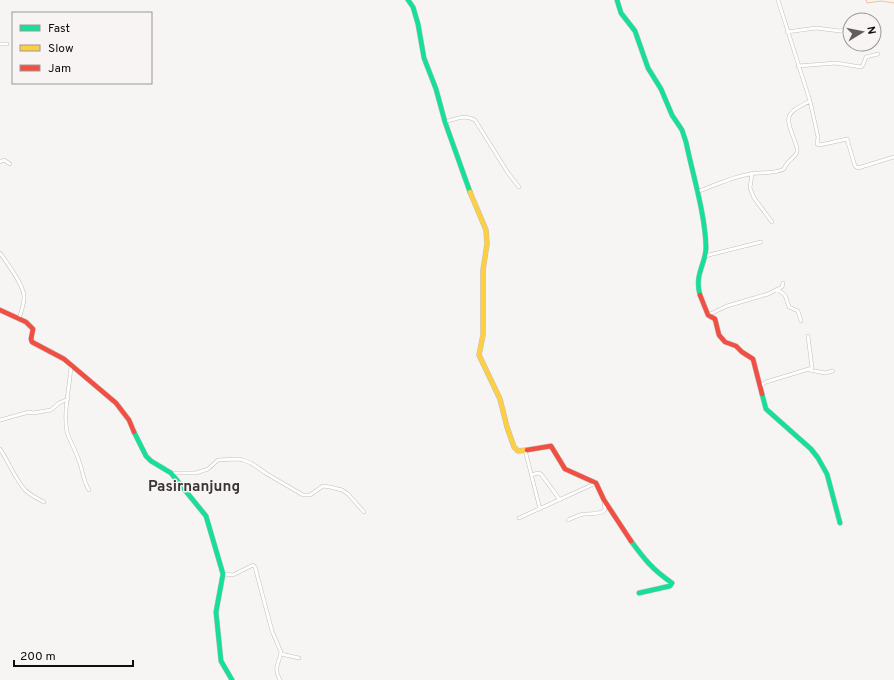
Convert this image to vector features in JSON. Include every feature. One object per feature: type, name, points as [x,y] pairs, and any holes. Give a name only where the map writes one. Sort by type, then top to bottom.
[{"type":"street","points":[[408,0],[413,7],[418,24],[424,58],[436,89],[445,122],[471,195],[486,230],[487,244],[483,270],[483,335],[479,355],[500,399],[514,447],[518,450],[525,450],[552,446],[565,469],[596,483],[604,500],[646,562],[672,583],[670,586],[639,593]]},
{"type":"street","points":[[617,0],[621,13],[634,31],[648,68],[661,89],[672,115],[684,135],[705,231],[706,250],[699,274],[699,290],[708,316],[715,319],[719,335],[725,342],[736,346],[753,359],[766,409],[811,449],[823,465],[827,474],[840,523]]},
{"type":"street","points":[[778,0],[810,101],[818,137],[817,144],[847,139],[855,166],[858,168],[894,157]]},
{"type":"street","points":[[788,32],[816,28],[842,30]]},
{"type":"street","points":[[0,44],[7,44]]},
{"type":"street","points":[[798,66],[836,63],[861,67],[866,57],[878,54]]},
{"type":"street","points":[[697,192],[752,173],[776,173],[784,169],[786,163],[795,156],[797,148],[790,128],[789,114],[810,101]]},
{"type":"street","points":[[445,122],[465,116],[475,120],[508,173],[519,187]]},
{"type":"street","points":[[0,162],[6,161],[10,164]]},
{"type":"street","points":[[752,173],[750,188],[754,198],[772,222]]},
{"type":"street","points":[[705,256],[761,242]]},
{"type":"street","points":[[0,253],[21,286],[24,294],[23,307],[19,319]]},
{"type":"street","points":[[708,316],[727,306],[768,294],[782,287],[784,283]]},
{"type":"street","points":[[777,289],[784,296],[789,307],[798,312],[801,321]]},
{"type":"street","points":[[0,310],[26,322],[32,327],[32,342],[60,357],[71,365],[116,404],[129,420],[146,456],[151,461],[171,473],[206,516],[223,574],[216,612],[221,661],[232,680]]},
{"type":"street","points":[[808,336],[812,367],[810,370]]},
{"type":"street","points":[[71,365],[66,415],[67,430],[69,438],[79,459],[84,482],[89,490]]},
{"type":"street","points":[[760,386],[766,382],[810,370],[825,373],[833,371]]},
{"type":"street","points":[[0,420],[29,412],[33,413],[51,410],[59,403],[68,399]]},
{"type":"street","points":[[0,449],[26,491],[44,502]]},
{"type":"street","points":[[525,450],[540,509]]},
{"type":"street","points":[[171,473],[196,474],[208,469],[218,460],[243,460],[251,463],[303,495],[310,495],[323,486],[342,490],[348,494],[364,512]]},
{"type":"street","points":[[531,475],[538,473],[541,474],[560,500]]},
{"type":"street","points":[[519,518],[596,483]]},
{"type":"street","points":[[568,520],[583,514],[590,515],[603,512],[605,510],[604,500]]},
{"type":"street","points":[[223,574],[233,575],[253,565],[255,567],[272,631],[281,654],[276,667],[280,680]]},
{"type":"street","points":[[281,654],[299,658]]},
{"type":"waterway","points":[[866,0],[867,3],[881,1],[894,3]]},
{"type":"traffic: fast","points":[[408,0],[413,7],[418,24],[424,58],[436,89],[445,122],[470,192]]},
{"type":"traffic: fast","points":[[617,0],[621,13],[635,31],[648,68],[661,89],[672,115],[682,130],[686,142],[701,208],[705,234],[706,247],[698,281],[700,295]]},
{"type":"traffic: fast","points":[[762,394],[766,409],[811,449],[818,458],[827,474],[840,523]]},
{"type":"traffic: fast","points":[[134,432],[146,456],[151,461],[171,473],[206,516],[223,574],[216,612],[221,661],[232,680]]},
{"type":"traffic: fast","points":[[631,541],[649,564],[672,583],[670,586],[639,593]]},
{"type":"traffic: slow","points":[[470,192],[486,230],[487,244],[483,270],[483,335],[479,355],[500,399],[514,447],[518,451],[527,450]]},
{"type":"traffic: jam","points":[[700,295],[708,315],[715,319],[719,335],[725,342],[736,346],[753,359],[762,394]]},
{"type":"traffic: jam","points":[[0,310],[26,322],[33,329],[31,339],[32,342],[64,359],[116,403],[129,420],[134,432]]},
{"type":"traffic: jam","points":[[527,450],[551,446],[565,469],[596,483],[604,500],[631,541]]},
{"type":"district","name":"Pasirnanjung","points":[[194,486]]}]
